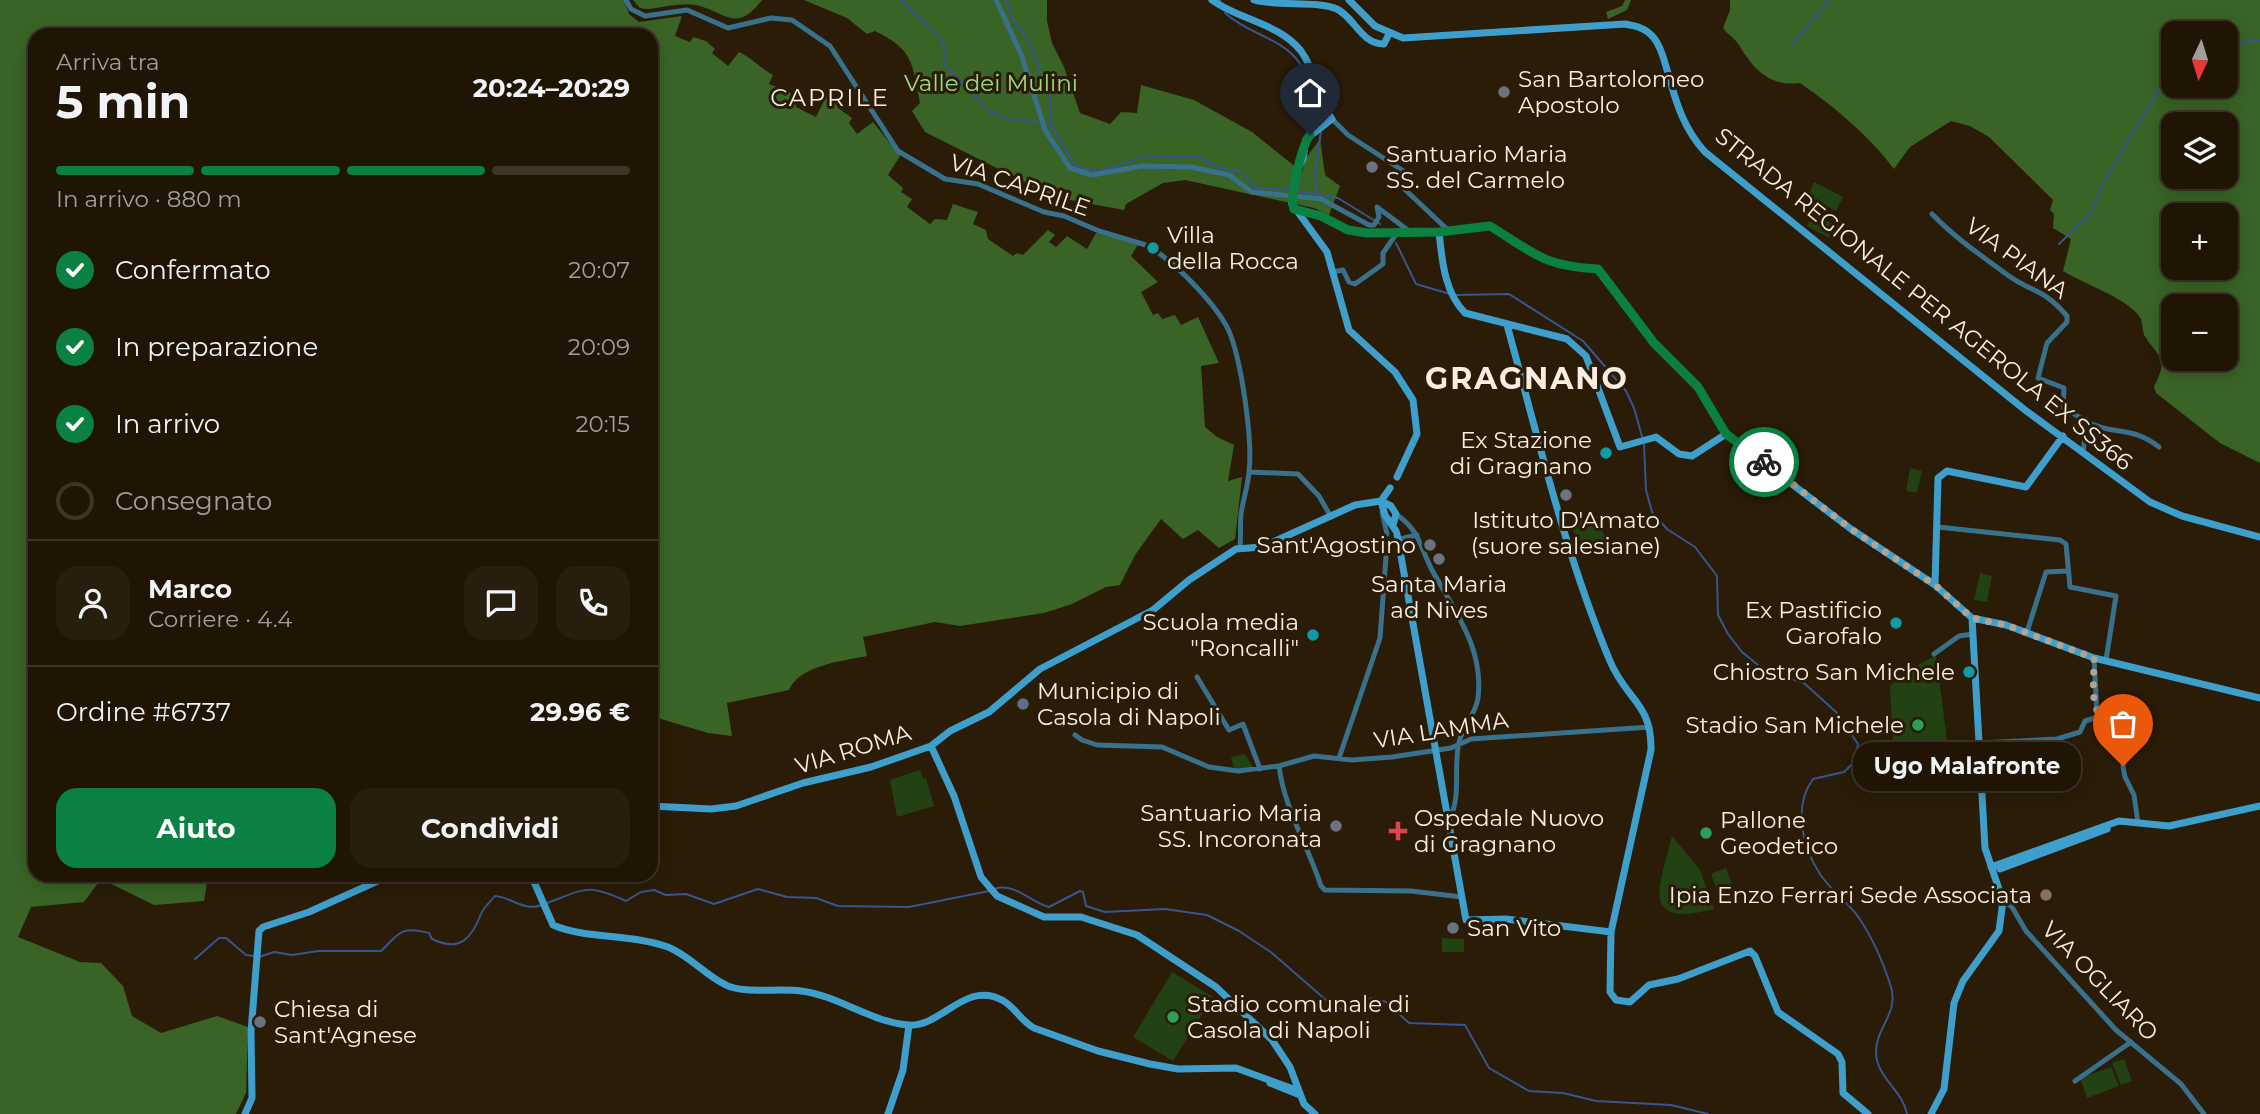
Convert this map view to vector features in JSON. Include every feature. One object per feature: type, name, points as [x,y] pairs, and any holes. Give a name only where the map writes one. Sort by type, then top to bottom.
[{"type":"street","name":"VIA CAPRILE","points":[[626,0],[631,9],[645,16],[687,10],[728,28],[771,18],[799,23],[830,46],[898,151],[945,179],[978,184],[1044,212],[1064,216],[1099,231],[1149,246]]},
{"type":"street","points":[[996,0],[1021,54],[1042,122],[1070,169],[1092,175],[1142,166],[1191,167],[1229,176],[1252,192],[1321,200],[1374,225],[1379,217],[1377,207],[1409,231]]},
{"type":"street","points":[[1212,0],[1228,12],[1272,29],[1295,45],[1312,72],[1320,101],[1330,121],[1405,172],[1398,183],[1449,230]]},
{"type":"street","name":"STRADA REGIONALE PER AGEROLA EX SS366","points":[[1254,0],[1331,6],[1343,12],[1361,34],[1376,43],[1384,44],[1389,34],[1425,38],[1625,24],[1639,26],[1655,39],[1661,50],[1682,118],[1705,152],[2025,410],[2159,507],[2260,537]]},
{"type":"street","points":[[1353,2],[1375,26],[1389,34]]},
{"type":"street","points":[[1330,121],[1310,135],[1296,173],[1296,207],[1327,252],[1349,330],[1395,372],[1413,400],[1417,434],[1396,477]]},
{"type":"street","points":[[1296,207],[1348,230],[1439,232],[1490,226],[1515,245],[1548,262],[1573,268],[1598,269],[1654,343],[1699,388],[1726,434],[1851,529],[1935,585],[1972,618],[2027,632],[2094,658],[2260,698]]},
{"type":"street","name":"VIA PIANA","points":[[1932,214],[1962,244],[1983,254],[2010,277],[2046,294],[2067,316],[2067,323],[2047,343],[2038,378],[2064,388],[2063,407],[2087,422]]},
{"type":"street","points":[[1311,226],[1312,218],[1317,215]]},
{"type":"street","points":[[1333,272],[1343,270],[1349,282],[1355,284],[1383,264],[1382,253],[1398,232]]},
{"type":"street","points":[[1439,232],[1443,271],[1456,302],[1465,313],[1567,339],[1578,346],[1586,356],[1613,433],[1623,448],[1661,438],[1679,454],[1692,456],[1726,434]]},
{"type":"street","points":[[1160,254],[1179,268],[1214,308],[1229,333],[1245,406],[1250,472],[1241,515],[1240,547],[1262,547],[1354,505],[1391,506],[1396,514],[1413,527],[1475,653],[1479,681],[1477,705],[1459,743],[1456,793],[1447,823]]},
{"type":"street","points":[[1507,325],[1545,464],[1594,620],[1614,671],[1647,715],[1651,727],[1651,750],[1609,943],[1610,992],[1616,1000],[1625,1003],[1635,1000],[1649,985],[1678,979],[1745,951],[1752,952],[1778,1012],[1838,1054],[1842,1062],[1843,1093],[1868,1114]]},
{"type":"street","points":[[2083,452],[2087,422],[2099,427],[2141,434],[2159,447]]},
{"type":"street","points":[[1935,585],[1938,478],[1942,473],[1947,471],[2025,487],[2063,436]]},
{"type":"street","points":[[1250,472],[1298,474],[1313,488],[1331,517]]},
{"type":"street","points":[[1387,534],[1382,505],[1390,488]]},
{"type":"street","points":[[1382,505],[1397,532]]},
{"type":"street","points":[[1396,514],[1447,823],[1466,920],[1506,919],[1611,932]]},
{"type":"street","points":[[1938,527],[2060,540],[2068,550],[2068,584],[2073,589],[2116,596],[2106,660]]},
{"type":"street","points":[[1397,532],[1417,535]]},
{"type":"street","points":[[1339,758],[1380,638],[1387,542]]},
{"type":"street","name":"VIA ROMA","points":[[658,806],[711,809],[736,806],[803,783],[880,764],[931,746],[950,731],[989,712],[1040,669],[1153,610],[1189,580],[1240,547]]},
{"type":"street","points":[[2027,632],[2046,572],[2067,571]]},
{"type":"street","points":[[1931,1114],[1944,1089],[1954,1003],[1963,981],[2000,931],[2003,901],[1985,848],[1972,618]]},
{"type":"street","points":[[1934,654],[1959,636],[1973,634]]},
{"type":"street","points":[[2094,658],[2094,699],[2098,717],[2106,725],[2127,734],[2125,777],[2134,795],[2138,822]]},
{"type":"street","points":[[1197,677],[1229,730],[1243,724],[1260,769]]},
{"type":"street","points":[[1979,743],[2064,738],[2080,732],[2085,721],[2098,717]]},
{"type":"street","name":"VIA LAMMA","points":[[1075,735],[1097,745],[1161,747],[1209,767],[1238,771],[1279,766],[1314,756],[1365,759],[1435,751],[1471,739],[1651,727]]},
{"type":"street","points":[[931,746],[954,796],[972,853],[986,884],[997,896],[1044,917],[1081,917],[1137,934],[1216,987],[1272,1040],[1290,1067],[1304,1104]]},
{"type":"street","points":[[1279,766],[1287,803],[1325,890],[1411,891],[1462,897]]},
{"type":"street","points":[[1992,869],[2115,822],[2169,826],[2260,806]]},
{"type":"street","points":[[246,1114],[252,1098],[256,939],[263,927],[309,912],[375,882]]},
{"type":"street","points":[[534,882],[553,925],[569,931],[623,936],[667,947],[730,987],[808,992],[909,1025],[926,1020],[968,998],[992,996],[1002,1000],[1024,1023],[1098,1051],[1178,1069],[1226,1067],[1251,1072],[1300,1093]]},
{"type":"street","name":"VIA OGLIARO","points":[[2003,901],[2012,907],[2026,931],[2116,1030],[2181,1084],[2204,1114]]},
{"type":"street","points":[[1601,931],[1609,943]]},
{"type":"street","points":[[888,1114],[903,1070],[909,1025]]},
{"type":"street","points":[[2075,1081],[2131,1042]]},
{"type":"street","points":[[1226,1067],[1284,1090],[1300,1093]]},
{"type":"street","points":[[1284,1090],[1315,1114]]},
{"type":"green space","points":[[0,0],[624,0],[629,14],[639,22],[682,16],[675,36],[690,42],[693,37],[706,41],[715,49],[712,53],[728,66],[739,52],[744,54],[773,75],[769,84],[788,91],[796,99],[796,107],[816,117],[829,91],[838,108],[852,118],[849,123],[857,134],[873,122],[900,156],[888,175],[903,188],[901,192],[912,199],[907,207],[930,224],[935,219],[947,220],[953,204],[978,212],[973,224],[986,230],[988,239],[1013,256],[1017,253],[1023,255],[1048,230],[1055,235],[1049,242],[1056,247],[1067,236],[1087,249],[1096,233],[1138,244],[1131,256],[1158,282],[1141,292],[1153,315],[1158,313],[1162,319],[1175,315],[1181,325],[1198,317],[1219,363],[1201,366],[1205,427],[1217,437],[1234,445],[1228,481],[1242,477],[1235,539],[1219,548],[1198,530],[1183,539],[1161,519],[1135,555],[1120,585],[1106,587],[1072,604],[1044,613],[960,626],[935,622],[863,637],[867,656],[812,670],[802,675],[789,690],[727,703],[732,736],[708,733],[658,718],[658,28],[28,28],[28,882],[99,882],[84,902],[31,907],[18,937],[80,962],[101,963],[123,986],[132,1016],[161,1033],[217,1016],[248,1027],[246,1093],[236,1114],[0,1114]]},
{"type":"green space","points":[[633,0],[762,0],[745,16],[730,18],[690,4],[640,8]]},
{"type":"green space","name":"Valle dei Mulini","points":[[804,0],[1047,0],[1047,21],[1052,43],[1064,67],[1080,113],[1110,124],[1121,112],[1137,113],[1141,85],[1194,100],[1252,132],[1302,172],[1306,158],[1320,139],[1325,175],[1340,186],[1329,215],[1314,208],[1185,180],[1163,183],[1126,204],[1124,210],[1054,197],[925,132],[912,111],[920,103],[913,68],[904,52],[875,31],[867,34],[847,18]]},
{"type":"green space","points":[[1625,0],[1631,0],[1627,10],[1608,19],[1606,12],[1622,6]]},
{"type":"green space","points":[[1730,0],[2260,0],[2260,463],[2220,443],[2156,393],[2154,387],[2161,369],[2238,371],[2238,294],[2161,294],[2161,359],[2144,335],[2141,319],[2135,312],[2117,298],[2063,271],[2071,239],[2053,228],[2054,214],[2050,210],[2053,200],[1989,137],[1970,126],[1951,121],[1910,147],[1894,169],[1839,112],[1813,92],[1800,83],[1789,84],[1771,79],[1757,69],[1723,28],[1730,10]]},
{"type":"green space","points":[[1814,182],[1843,197],[1836,211],[1808,197]]},
{"type":"green space","points":[[1814,214],[1836,226],[1829,238],[1807,226]]},
{"type":"green space","points":[[1910,468],[1922,471],[1917,493],[1906,491]]},
{"type":"green space","points":[[1598,516],[1605,539],[1578,547],[1571,524]]},
{"type":"green space","points":[[1980,573],[1992,576],[1987,602],[1974,600]]},
{"type":"green space","name":"Stadio San Michele","points":[[1936,655],[1950,763],[1900,769],[1899,765],[1894,766],[1890,686],[1901,675]]},
{"type":"green space","points":[[1245,754],[1253,767],[1234,769],[1231,757]]},
{"type":"green space","points":[[920,770],[923,779],[926,778],[934,806],[897,817],[890,780]]},
{"type":"green space","points":[[1672,836],[1700,870],[1714,909],[1690,914],[1674,913],[1664,908],[1660,898],[1660,886]]},
{"type":"green space","points":[[1726,868],[1737,898],[1722,902],[1711,874]]},
{"type":"green space","points":[[107,882],[207,882],[204,901],[154,905]]},
{"type":"green space","points":[[1442,938],[1464,939],[1464,952],[1442,952]]},
{"type":"green space","name":"Stadio comunale di Casola di Napoli","points":[[1172,972],[1213,997],[1173,1061],[1133,1037]]},
{"type":"green space","points":[[2124,1059],[2132,1081],[2121,1085],[2112,1063]]},
{"type":"green space","points":[[2111,1067],[2119,1086],[2087,1098],[2080,1078]]},
{"type":"waterway","points":[[901,0],[943,41],[946,67],[990,112],[1007,119],[1049,124]]},
{"type":"waterway","points":[[1006,0],[1014,22],[1023,32],[1038,63],[1040,76],[1050,95],[1051,124],[1074,165],[1098,172],[1145,156],[1198,157],[1223,169],[1239,171],[1257,188],[1291,190]]},
{"type":"waterway","points":[[1793,44],[1829,0]]},
{"type":"waterway","points":[[1225,13],[1283,47],[1303,67],[1311,83],[1319,126]]},
{"type":"waterway","points":[[2238,44],[2260,40]]},
{"type":"waterway","points":[[2059,244],[2091,213],[2103,183],[2161,86]]},
{"type":"waterway","points":[[1317,193],[1315,174],[1321,131]]},
{"type":"waterway","points":[[1297,191],[1338,198],[1380,224]]},
{"type":"waterway","points":[[1396,243],[1416,284],[1450,294]]},
{"type":"waterway","points":[[1455,295],[1509,294],[1583,341],[1626,391],[1643,440]]},
{"type":"waterway","points":[[1644,445],[1646,490],[1652,512],[1667,529],[1695,547],[1717,576],[1718,615],[1728,634],[1742,652],[1764,670],[1804,683],[1836,712],[1858,744],[1853,763],[1844,772],[1813,779],[1803,801],[1802,827],[1814,863],[1824,880],[1859,918],[1873,942],[1888,978],[1893,996],[1892,1005],[1879,1036],[1877,1062],[1901,1098],[1907,1114]]},
{"type":"waterway","points":[[994,889],[1009,888],[1049,907],[1080,891],[1083,892],[1086,906],[1105,912],[1165,909],[1207,915],[1239,931],[1272,953],[1334,1007],[1355,1012],[1368,999],[1374,998],[1386,1002],[1409,1023],[1465,1025],[1489,1068],[1529,1091],[1563,1093],[1596,1101],[1671,1105],[1708,1114]]},
{"type":"waterway","points":[[547,903],[586,890],[602,892],[626,901],[641,892],[654,890],[666,895],[686,894],[714,904],[758,889],[787,897],[816,898],[838,906],[909,907],[989,891]]},
{"type":"waterway","points":[[259,957],[274,952],[292,955],[318,951],[381,951],[396,936],[412,930],[429,933],[432,939],[442,943],[458,943],[474,930],[483,909],[495,896],[529,907],[542,905]]},
{"type":"waterway","points":[[195,959],[219,938],[226,938],[246,955],[254,956]]},
{"type":"tunnel","points":[[1149,246],[1160,254]]},
{"type":"way so far","points":[[1764,462],[1851,529],[1935,585],[1972,618],[2006,625],[2094,658],[2094,699],[2097,715],[2113,730],[2127,734],[2123,766]]},
{"type":"place","name":"San Bartolomeo Apostolo","points":[[1504,92]]},
{"type":"place","name":"Santuario Maria SS. del Carmelo","points":[[1372,167]]},
{"type":"place","name":"Villa della Rocca","points":[[1153,248]]},
{"type":"place","name":"Ex Stazione di Gragnano","points":[[1606,453]]},
{"type":"place","name":"Istituto D'Amato (suore salesiane)","points":[[1566,495]]},
{"type":"place","name":"Sant'Agostino","points":[[1430,545]]},
{"type":"place","name":"Santa Maria ad Nives","points":[[1439,559]]},
{"type":"place","name":"Ex Pastificio Garofalo","points":[[1896,623]]},
{"type":"place","name":"Scuola media \"Roncalli\"","points":[[1313,635]]},
{"type":"place","name":"Chiostro San Michele","points":[[1969,672]]},
{"type":"place","name":"Municipio di Casola di Napoli","points":[[1023,704]]},
{"type":"place","name":"Stadio San Michele","points":[[1918,725]]},
{"type":"place","name":"Ugo Malafronte","points":[[2123,766]]},
{"type":"place","name":"Santuario Maria SS. Incoronata","points":[[1336,826]]},
{"type":"place","name":"Ospedale Nuovo di Gragnano","points":[[1398,831]]},
{"type":"place","name":"Pallone Geodetico","points":[[1706,833]]},
{"type":"place","name":"Ipia Enzo Ferrari Sede Associata","points":[[2046,895]]},
{"type":"place","name":"San Vito","points":[[1453,928]]},
{"type":"place","name":"Stadio comunale di Casola di Napoli","points":[[1173,1017]]},
{"type":"place","name":"Chiesa di Sant'Agnese","points":[[260,1022]]},
{"type":"district","name":"CAPRILE","points":[[830,98]]},
{"type":"district","name":"GRAGNANO","points":[[1527,379]]},
{"type":"route","points":[[1310,135],[1306,139],[1301,164],[1296,169],[1292,204],[1294,209],[1321,216],[1348,230],[1367,233],[1439,232],[1490,226],[1515,245],[1548,262],[1573,268],[1598,269],[1654,343],[1685,371],[1698,387],[1726,434],[1764,462]]}]
